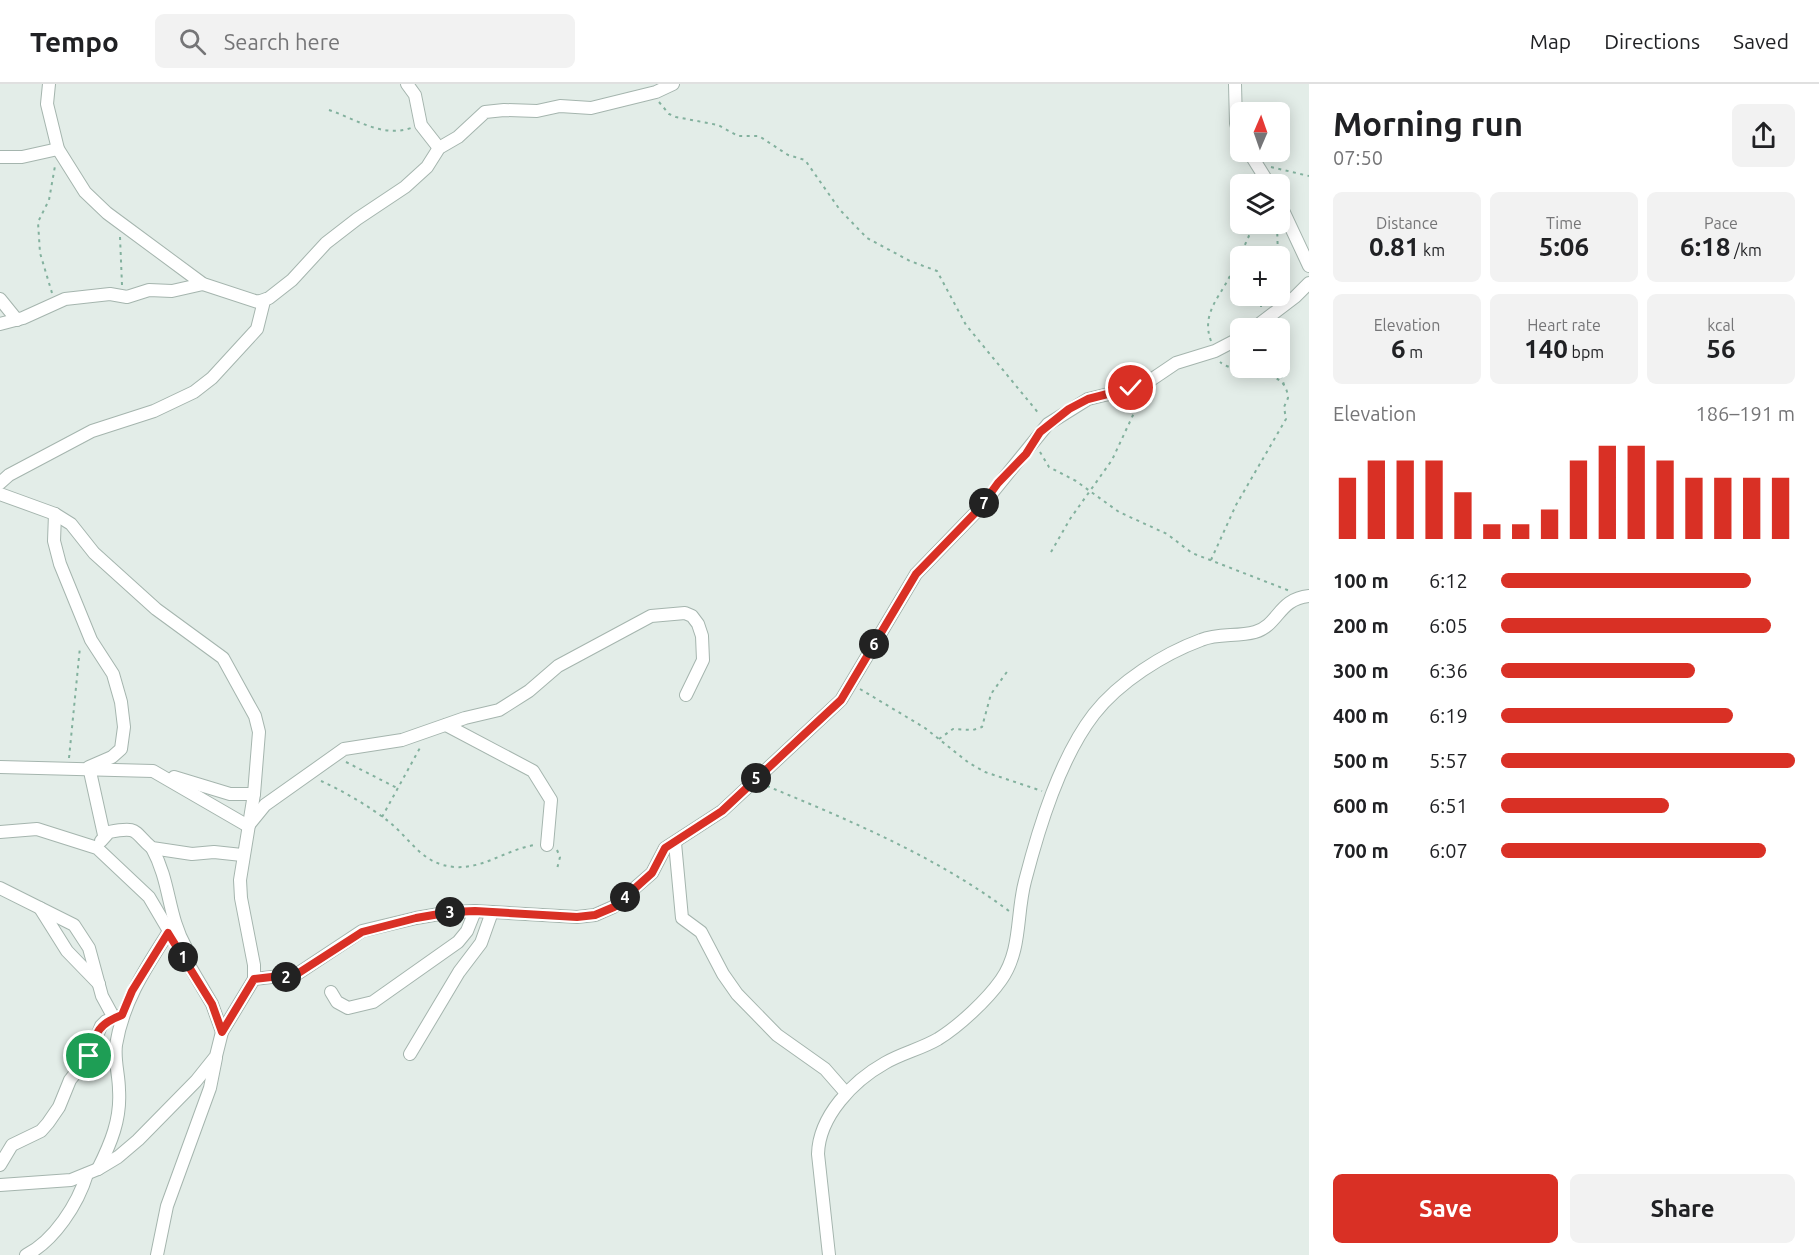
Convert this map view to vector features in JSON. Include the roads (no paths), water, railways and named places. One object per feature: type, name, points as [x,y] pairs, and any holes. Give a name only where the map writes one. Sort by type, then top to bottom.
[{"type":"street","points":[[49,84],[47,104],[58,149],[85,192],[118,221],[202,284],[243,298],[264,301]]},
{"type":"street","points":[[407,84],[415,95],[421,125],[439,148]]},
{"type":"street","points":[[0,483],[9,475],[92,431],[154,411],[194,392],[219,370],[257,329],[264,301],[292,280],[326,243],[405,187],[427,167],[439,148],[458,137],[485,112],[492,110],[537,111],[560,106],[591,108],[643,95],[674,84]]},
{"type":"street","points":[[1235,84],[1235,102]]},
{"type":"street","points":[[0,157],[22,157],[58,149]]},
{"type":"street","points":[[1290,226],[1309,267]]},
{"type":"street","points":[[1267,318],[1309,283]]},
{"type":"street","points":[[0,324],[17,320],[54,302],[95,295],[134,296],[149,290],[172,291],[202,284]]},
{"type":"street","points":[[0,299],[17,320]]},
{"type":"street","points":[[254,979],[297,974],[373,927],[451,912],[475,911],[560,917],[595,915],[614,907],[652,873],[665,848],[710,821],[841,700],[916,574],[979,509],[998,483],[1026,454],[1048,424],[1088,399],[1150,382],[1176,363],[1215,351],[1230,343]]},
{"type":"street","points":[[0,494],[55,514],[71,524],[94,552],[156,609],[223,658],[258,725],[254,794],[242,855],[240,898],[254,965],[254,979],[222,1032],[210,1088],[167,1206],[157,1255]]},
{"type":"street","points":[[55,514],[54,541],[60,564],[91,640],[113,674],[121,702],[124,727],[121,749],[112,758],[89,767]]},
{"type":"street","points":[[829,1255],[818,1144],[825,1128],[846,1093],[886,1062],[924,1047],[957,1026],[999,982],[1013,960],[1025,881],[1053,795],[1078,738],[1094,714],[1113,693],[1174,653],[1202,639],[1264,628],[1284,605],[1304,597]]},
{"type":"street","points":[[248,826],[265,805],[334,756],[352,746],[402,740],[499,710],[529,691],[558,666],[651,616],[672,613],[692,616],[702,636],[703,660],[686,695]]},
{"type":"street","points":[[446,725],[533,771],[551,800],[548,845]]},
{"type":"street","points":[[0,767],[89,767],[153,771],[230,795],[254,794]]},
{"type":"street","points":[[89,767],[104,835]]},
{"type":"street","points":[[153,771],[248,826]]},
{"type":"street","points":[[0,832],[37,829],[96,848],[149,897],[168,933],[212,1004],[222,1032]]},
{"type":"street","points":[[96,848],[104,835],[115,831],[137,832],[152,848],[164,876],[172,920],[189,956],[190,967]]},
{"type":"street","points":[[675,843],[682,918],[702,932],[723,974],[744,1001],[777,1035],[825,1069],[846,1093]]},
{"type":"street","points":[[152,848],[192,854],[207,852],[242,855]]},
{"type":"street","points":[[0,888],[74,925],[89,948],[99,984]]},
{"type":"street","points":[[40,908],[44,918],[67,951],[99,984],[118,1017]]},
{"type":"street","points":[[331,992],[337,1002],[348,1008],[372,1002],[458,942],[467,931],[475,911]]},
{"type":"street","points":[[410,1054],[459,972],[481,943],[492,912]]},
{"type":"street","points":[[26,1255],[41,1246],[58,1225],[111,1143],[119,1115],[116,1047],[118,1017],[168,933]]},
{"type":"street","points":[[0,1165],[10,1147],[41,1131],[48,1124],[59,1107],[70,1080],[89,1056],[97,1032],[106,1021],[118,1017]]},
{"type":"street","points":[[0,1185],[50,1183],[93,1172],[118,1157],[138,1140],[196,1081],[216,1056]]}]
